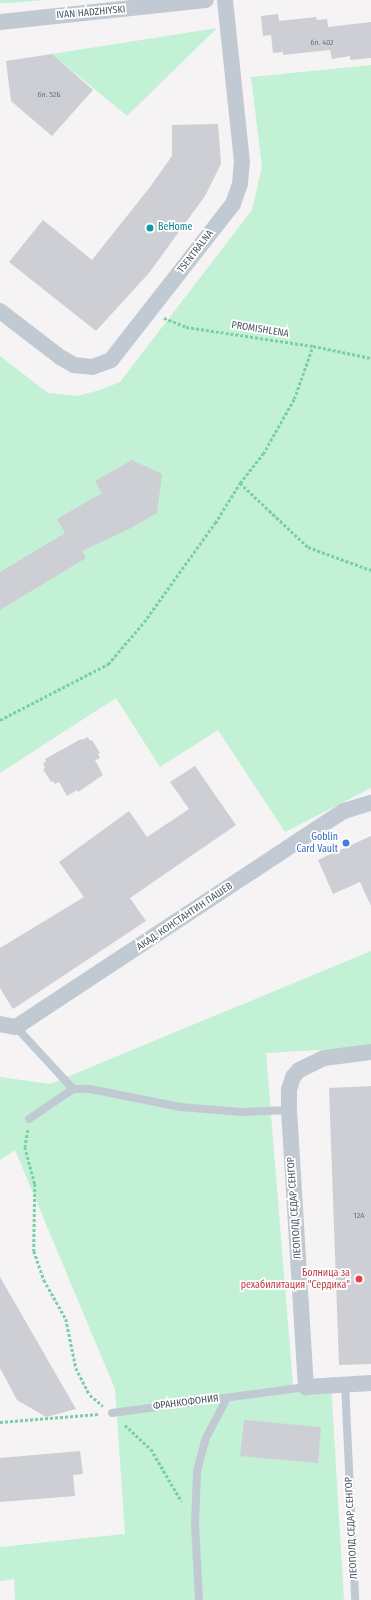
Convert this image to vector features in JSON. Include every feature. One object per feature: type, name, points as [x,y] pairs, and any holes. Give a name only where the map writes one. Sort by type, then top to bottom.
[{"type":"street","name":"IVAN HADZHIYSKI","points":[[0,22],[206,0]]},
{"type":"street","name":"TSENTRALNA","points":[[0,311],[60,357],[74,365],[92,367],[111,360],[233,204],[240,184],[242,162],[225,0]]},
{"type":"street","name":"АКАД. КОНСТАНТИН ПАШЕВ","points":[[16,1027],[344,811],[371,803]]},
{"type":"street","points":[[0,1024],[16,1027]]},
{"type":"street","name":"ЛЕОПОЛД СЕДАР СЕНГОР","points":[[306,1387],[289,1090],[293,1077],[299,1070],[324,1058],[371,1052]]},
{"type":"street","name":"ФРАНКОФОНИЯ","points":[[306,1387],[371,1383]]},
{"type":"lane","points":[[16,1027],[73,1089]]},
{"type":"lane","points":[[29,1119],[73,1089],[90,1089],[180,1106],[242,1112],[289,1110]]},
{"type":"lane","name":"ЛЕОПОЛД СЕДАР СЕНГОР","points":[[345,1384],[355,1600]]},
{"type":"lane","name":"ФРАНКОФОНИЯ","points":[[112,1413],[306,1387]]},
{"type":"lane","points":[[199,1600],[195,1523],[197,1471],[206,1438],[227,1398]]},
{"type":"path","name":"PROMISHLENA","points":[[149,313],[186,327],[313,346],[371,358]]},
{"type":"path","points":[[0,720],[108,664],[144,622],[214,523],[240,483],[263,454],[294,399],[313,346]]},
{"type":"path","points":[[240,483],[308,547],[371,570]]},
{"type":"path","points":[[29,1119],[25,1147],[35,1184],[34,1251],[44,1280],[66,1319],[76,1368],[90,1395],[151,1449],[195,1523]]},
{"type":"path","points":[[0,1422],[112,1413]]},
{"type":"green space","points":[[0,0],[44,0],[0,3]]},
{"type":"green space","points":[[217,28],[127,116],[52,54]]},
{"type":"green space","points":[[371,65],[371,788],[285,832],[218,730],[160,767],[116,698],[0,773],[0,356],[48,393],[77,396],[100,390],[120,382],[252,210],[262,167],[251,77]]},
{"type":"green space","points":[[371,951],[371,1047],[266,1053],[293,1385],[331,1383],[344,1600],[15,1600],[14,1579],[0,1581],[0,1547],[125,1534],[115,1389],[15,1150],[0,1160],[0,1077],[50,1084]]},
{"type":"building","points":[[278,14],[279,21],[316,17],[317,20],[327,19],[328,27],[371,22],[371,58],[350,60],[350,56],[332,59],[330,50],[283,55],[283,52],[273,53],[271,35],[263,36],[261,16]]},
{"type":"building","points":[[52,54],[93,90],[52,136],[11,101],[6,61]]},
{"type":"building","name":"BeHome","points":[[218,124],[221,164],[205,196],[149,273],[96,331],[9,262],[43,220],[92,260],[150,187],[172,156],[172,125]]},
{"type":"building","points":[[132,460],[162,474],[157,513],[129,529],[82,551],[86,558],[0,610],[0,572],[65,533],[57,519],[102,493],[95,481]]},
{"type":"building","points":[[88,737],[90,741],[92,740],[100,753],[98,754],[100,758],[95,760],[103,775],[78,792],[77,790],[67,796],[59,782],[55,784],[53,781],[51,782],[43,769],[45,768],[43,764],[46,761],[45,759],[81,739],[82,740]]},
{"type":"building","points":[[195,766],[236,825],[130,898],[146,921],[13,1009],[0,988],[0,948],[84,897],[59,862],[129,811],[147,837],[189,809],[170,782]]},
{"type":"building","points":[[371,836],[371,906],[360,882],[333,894],[318,860]]},
{"type":"building","points":[[371,1086],[371,1364],[339,1365],[329,1088]]},
{"type":"building","points":[[0,1277],[76,1409],[46,1417],[17,1400],[0,1368]]},
{"type":"building","points":[[244,1420],[321,1427],[318,1463],[240,1456]]},
{"type":"building","points":[[80,1451],[83,1474],[73,1475],[75,1496],[0,1502],[0,1458]]},
{"type":"place","name":"BeHome","points":[[150,228]]},
{"type":"place","name":"Goblin Card Vault","points":[[346,843]]},
{"type":"place","name":"Болница за рехабилитация \"Сердика\"","points":[[359,1279]]}]
